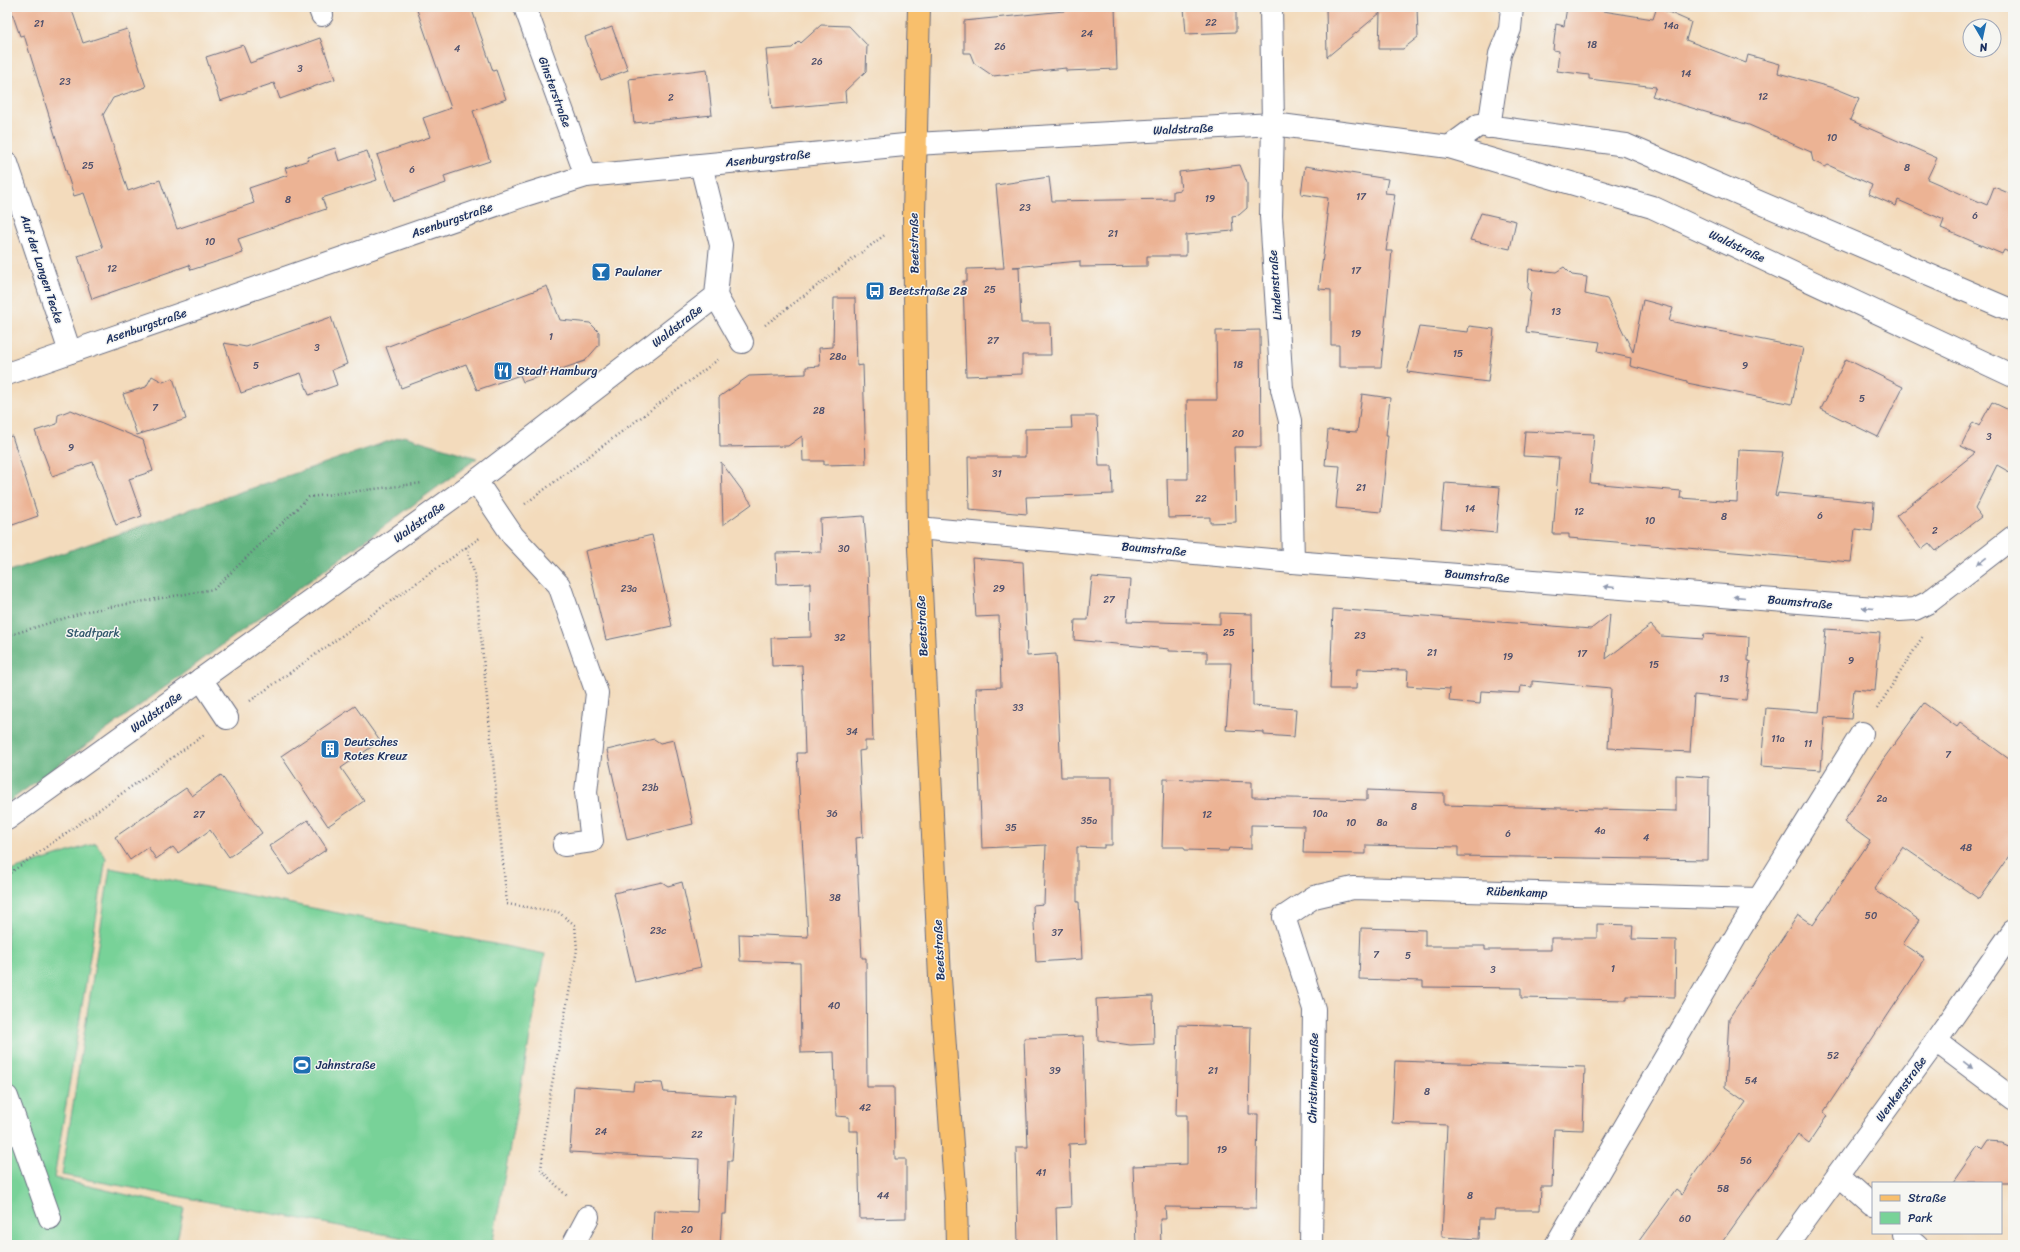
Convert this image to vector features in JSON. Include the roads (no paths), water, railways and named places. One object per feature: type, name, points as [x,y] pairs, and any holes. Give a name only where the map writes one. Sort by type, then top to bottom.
[{"type":"main road","name":"Beetstraße","points":[[919,7],[914,214],[918,528],[940,978],[956,1201],[957,1245]]},
{"type":"street","name":"Ginsterstraße","points":[[524,7],[586,176]]},
{"type":"street","name":"Lindenstraße","points":[[1271,7],[1273,124],[1270,216],[1282,389],[1290,421],[1293,562]]},
{"type":"street","points":[[1489,127],[1500,54],[1510,29],[1512,7]]},
{"type":"street","name":"Waldstraße","points":[[915,144],[1273,124],[1449,147],[1652,206],[2013,376]]},
{"type":"street","points":[[1449,147],[1479,125],[1626,145],[2013,311]]},
{"type":"street","name":"Asenburgstraße","points":[[7,374],[525,195],[586,176],[915,144]]},
{"type":"street","name":"Auf der Langen Tecke","points":[[7,163],[70,352]]},
{"type":"street","points":[[701,165],[721,245],[716,296],[742,342]]},
{"type":"street","name":"Waldstraße","points":[[7,819],[476,481],[716,296]]},
{"type":"street","points":[[476,481],[502,521],[559,585],[597,693],[586,792],[592,841],[564,845]]},
{"type":"street","name":"Baumstraße","points":[[918,528],[1293,562],[1884,609],[1915,609],[1929,602],[2013,537]]},
{"type":"street","points":[[202,679],[227,718]]},
{"type":"street","points":[[1556,1245],[1758,900],[1862,733]]},
{"type":"street","name":"Rübenkamp","points":[[1284,917],[1314,897],[1353,888],[1758,900]]},
{"type":"street","name":"Christinenstraße","points":[[1284,917],[1314,1009],[1311,1245]]},
{"type":"street","name":"Wenkenstraße","points":[[1787,1245],[1936,1041],[2013,931]]},
{"type":"street","points":[[1936,1041],[2013,1099]]},
{"type":"street","points":[[7,1097],[50,1218]]},
{"type":"street","points":[[1838,1175],[1872,1205]]},
{"type":"street","points":[[573,1245],[588,1217]]},
{"type":"street","points":[[1904,1234],[1917,1245]]},
{"type":"place","name":"Paulaner","points":[[601,272]]},
{"type":"place","name":"Beetstraße 28","points":[[875,291]]},
{"type":"place","name":"Stadt Hamburg","points":[[503,371]]},
{"type":"place","name":"Deutsches Rotes Kreuz","points":[[330,749]]},
{"type":"place","name":"Jahnstraße","points":[[302,1065]]},
{"type":"park label","name":"Stadtpark","points":[[93,633]]}]
